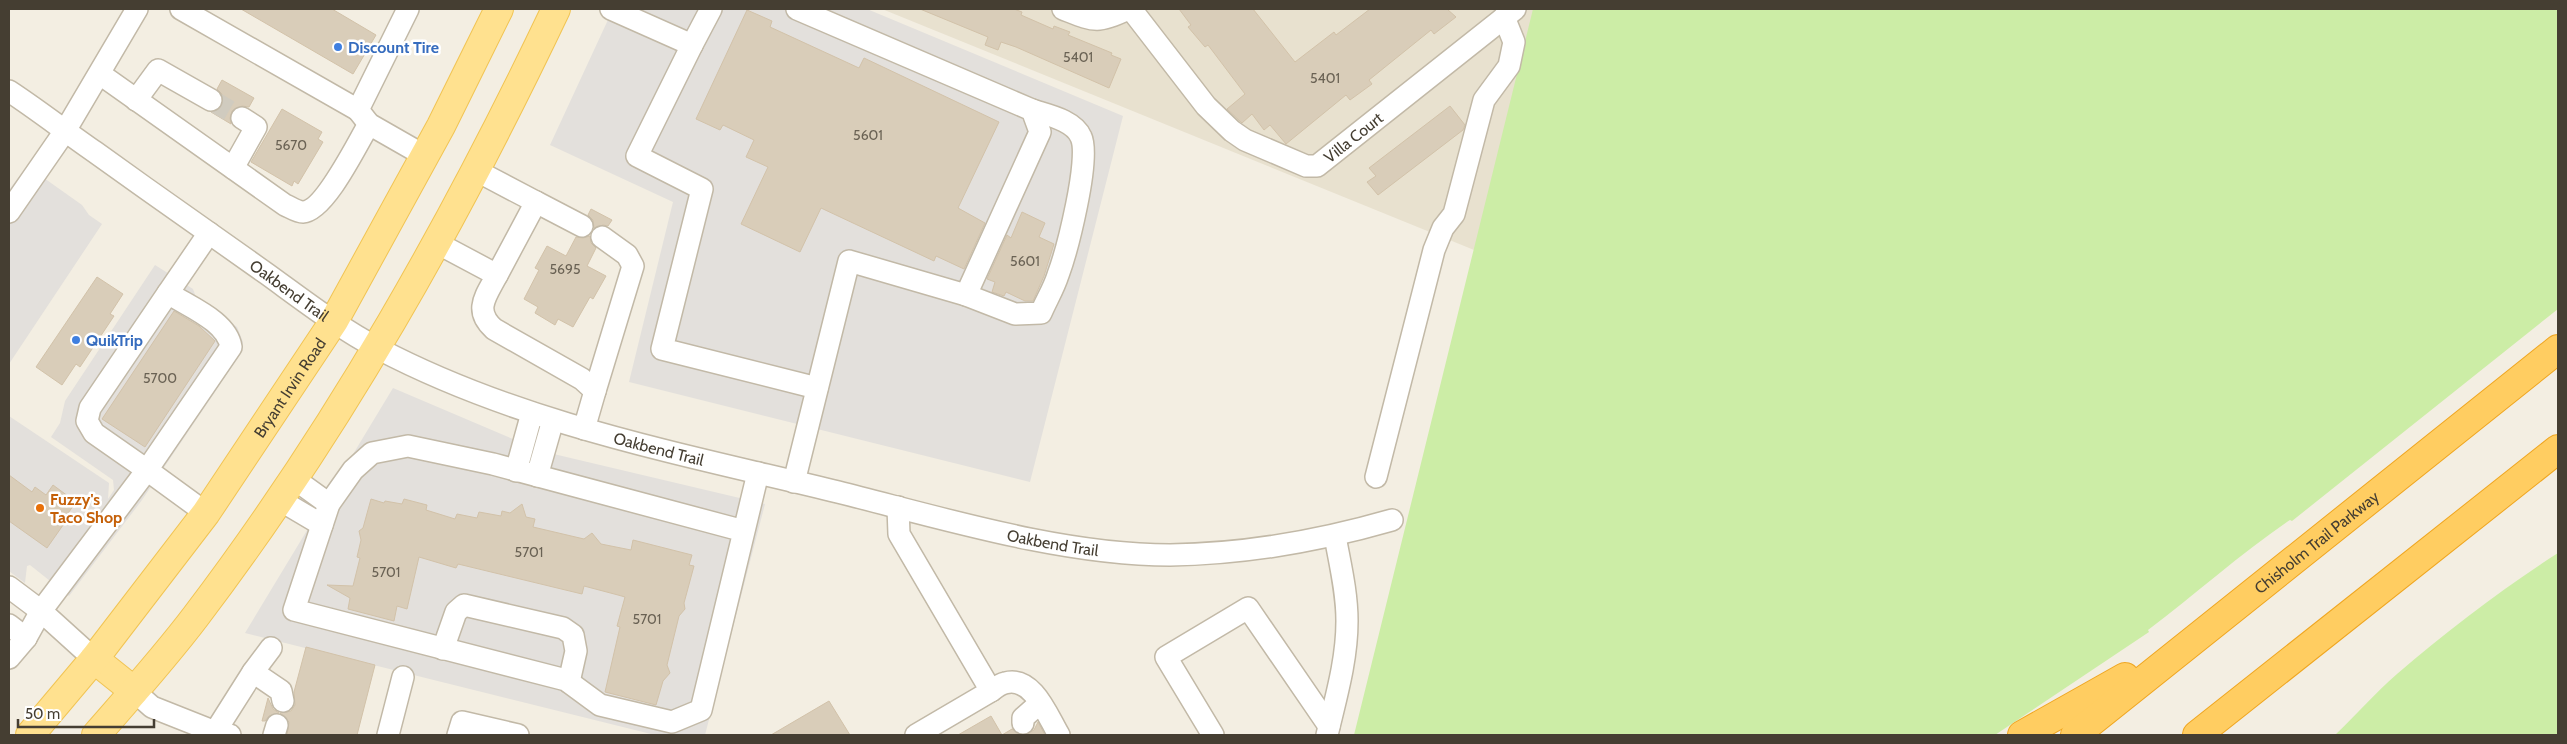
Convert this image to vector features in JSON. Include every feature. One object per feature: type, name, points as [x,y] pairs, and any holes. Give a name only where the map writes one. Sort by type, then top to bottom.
[{"type":"highway","name":"Chisholm Trail Parkway","points":[[2075,735],[2190,641],[2558,349]]},
{"type":"highway","points":[[2196,735],[2558,449]]},
{"type":"highway","points":[[2022,735],[2190,641]]},
{"type":"main road","name":"Bryant Irvin Road","points":[[30,735],[94,659],[206,513],[334,321],[425,156],[499,9]]},
{"type":"main road","points":[[96,735],[195,617],[285,489],[377,348],[477,171],[556,9]]},
{"type":"main road","points":[[94,659],[134,691]]},
{"type":"street","points":[[9,212],[65,131],[137,9]]},
{"type":"street","points":[[181,9],[364,117],[425,156]]},
{"type":"street","points":[[100,74],[285,205],[303,212],[313,209],[333,185],[364,117],[408,9]]},
{"type":"street","points":[[611,9],[692,45]]},
{"type":"street","points":[[711,9],[637,156],[702,189],[662,349],[817,388]]},
{"type":"street","points":[[794,482],[849,261],[966,294],[1015,314],[1040,313],[1058,275],[1077,201],[1084,156],[1081,136],[1070,124],[1032,110],[797,9]]},
{"type":"street","points":[[1063,9],[1093,21],[1104,20],[1130,9]]},
{"type":"street","name":"Villa Court","points":[[1130,9],[1206,106],[1232,131],[1245,140],[1306,166],[1317,166],[1329,158],[1510,13]]},
{"type":"street","points":[[1376,477],[1434,250],[1443,228],[1454,214],[1484,100],[1509,66],[1514,42],[1510,13]]},
{"type":"street","points":[[136,100],[158,70],[210,100]]},
{"type":"street","name":"Oakbend Trail","points":[[9,91],[334,321],[377,348],[438,377],[553,420],[898,507],[1030,538],[1100,549],[1168,555],[1252,550],[1335,536],[1392,520]]},
{"type":"street","points":[[966,294],[1040,132],[1032,110]]},
{"type":"street","points":[[233,168],[256,127],[242,118]]},
{"type":"street","points":[[477,171],[582,226]]},
{"type":"street","points":[[536,202],[484,299],[482,309],[484,320],[494,329],[582,379],[595,391]]},
{"type":"street","points":[[206,513],[94,433],[87,421],[90,408],[209,233]]},
{"type":"street","points":[[584,429],[632,266],[628,255],[602,237]]},
{"type":"street","points":[[437,243],[497,275]]},
{"type":"street","points":[[10,655],[26,638],[41,610],[147,470],[231,347],[229,337],[222,328],[168,293]]},
{"type":"street","points":[[516,471],[532,413]]},
{"type":"street","points":[[537,476],[553,420]]},
{"type":"street","points":[[744,531],[537,476],[408,446],[372,453],[353,470],[329,504],[294,610],[568,682],[600,705],[672,722],[701,710],[758,473]]},
{"type":"street","points":[[285,489],[329,504]]},
{"type":"street","points":[[285,489],[322,525]]},
{"type":"street","points":[[898,507],[899,534],[991,691]]},
{"type":"street","points":[[1328,731],[1340,681],[1347,640],[1346,599],[1335,536]]},
{"type":"street","points":[[9,587],[41,610],[94,659]]},
{"type":"street","points":[[443,649],[456,612],[464,605],[563,628],[573,635],[576,651],[568,682]]},
{"type":"street","points":[[1213,735],[1166,657],[1248,608],[1328,731]]},
{"type":"street","points":[[9,626],[26,638]]},
{"type":"street","points":[[134,691],[152,707],[222,733],[253,672],[271,648]]},
{"type":"street","points":[[253,672],[281,690],[283,701]]},
{"type":"street","points":[[388,735],[403,677]]},
{"type":"street","points":[[916,735],[1005,683],[1025,685],[1040,703],[1059,735]]},
{"type":"street","points":[[1023,723],[1023,718],[1029,710],[1040,703]]},
{"type":"street","points":[[458,735],[462,722],[517,735]]},
{"type":"shaded area","points":[[613,9],[867,9],[1123,116],[1030,482],[629,382],[673,202],[550,145]]},
{"type":"shaded area","points":[[882,9],[1537,9],[1479,252]]},
{"type":"shaded area","points":[[27,166],[82,205],[89,215],[102,224],[9,364],[9,190]]},
{"type":"shaded area","points":[[155,265],[193,289],[197,300],[237,327],[243,342],[242,352],[142,500],[69,596],[30,565],[27,566],[25,583],[9,571],[9,416],[109,483],[108,499],[114,490],[113,480],[51,437],[60,423],[65,401]]},
{"type":"shaded area","points":[[393,388],[541,451],[765,504],[705,735],[655,735],[245,633]]},
{"type":"green space","points":[[1533,9],[2558,9],[2558,309],[2292,521],[2290,520],[2236,560],[2148,630],[2149,632],[1995,735],[1354,735]]},
{"type":"green space","points":[[2558,553],[2558,735],[2335,735],[2389,681],[2436,642],[2476,610]]},
{"type":"building","name":"Discount Tire","points":[[241,9],[332,9],[376,35],[353,74]]},
{"type":"building","points":[[920,9],[1014,9],[1022,12],[1021,15],[1053,29],[1054,26],[1070,32],[1068,35],[1112,53],[1111,55],[1121,59],[1109,88],[1016,47],[1001,42],[998,50],[985,45],[988,37]]},
{"type":"building","points":[[1179,9],[1253,9],[1295,62],[1334,32],[1336,35],[1370,9],[1447,9],[1456,17],[1434,34],[1431,30],[1369,80],[1372,84],[1350,100],[1346,95],[1286,144],[1270,125],[1264,130],[1252,114],[1242,123],[1227,109],[1245,94],[1208,45],[1205,47],[1188,27],[1191,25]]},
{"type":"building","points":[[747,10],[772,21],[770,27],[859,68],[864,58],[999,122],[958,208],[985,223],[964,269],[936,256],[934,261],[821,208],[800,252],[741,224],[768,167],[746,157],[754,140],[723,125],[720,130],[696,119]]},
{"type":"building","points":[[222,80],[254,98],[249,107],[242,106],[232,111],[231,124],[211,112],[222,106],[222,94],[217,89]]},
{"type":"building","points":[[1450,106],[1465,125],[1463,130],[1378,195],[1367,182],[1376,176],[1369,168]]},
{"type":"building","points":[[282,109],[322,132],[318,139],[323,142],[298,184],[294,181],[292,186],[251,162]]},
{"type":"building","points":[[591,209],[612,220],[608,226],[603,225],[594,228],[593,220],[588,215]]},
{"type":"building","points":[[1022,212],[1045,223],[1039,237],[1054,244],[1044,276],[1033,301],[1025,301],[1006,292],[1004,296],[992,292],[995,282],[987,279],[1007,235],[1011,238]]},
{"type":"building","points":[[590,236],[591,243],[596,248],[587,266],[606,276],[593,299],[590,297],[573,327],[558,319],[555,325],[535,313],[538,307],[524,299],[539,270],[535,268],[547,246],[566,256],[576,237]]},
{"type":"building","name":"QuikTrip","points":[[97,277],[123,294],[110,314],[114,316],[80,367],[76,364],[62,385],[36,367]]},
{"type":"building","name":"QuikTrip","points":[[174,311],[199,326],[215,341],[145,447],[102,419]]},
{"type":"building","name":"Fuzzy's Taco Shop","points":[[9,475],[32,492],[35,487],[46,495],[53,485],[76,502],[66,516],[68,518],[47,548],[9,521]]},
{"type":"building","points":[[371,499],[384,503],[385,501],[402,504],[404,499],[427,505],[426,510],[455,519],[457,514],[477,518],[479,512],[501,516],[502,511],[510,513],[522,504],[526,517],[535,519],[533,527],[584,539],[592,533],[601,544],[631,550],[633,540],[692,555],[689,565],[694,566],[684,603],[685,609],[679,616],[667,665],[670,673],[663,681],[656,705],[605,692],[620,627],[617,626],[625,597],[584,586],[582,594],[458,564],[456,568],[419,557],[407,609],[397,606],[394,621],[348,609],[350,598],[327,585],[353,586],[360,558],[357,557],[361,540],[359,531],[363,528]]},
{"type":"building","points":[[306,647],[375,665],[357,735],[287,735],[289,722],[280,713],[291,711],[295,705],[294,692]]},
{"type":"building","points":[[268,698],[273,709],[279,713],[269,716],[265,721],[262,721]]},
{"type":"building","points":[[829,701],[850,735],[771,735]]},
{"type":"building","points":[[991,716],[1002,735],[958,735]]},
{"type":"building","points":[[1038,722],[1045,735],[1024,735],[1034,730]]},
{"type":"building","points":[[1012,729],[1022,735],[1002,735]]},
{"type":"tunnel","points":[[211,100],[242,118]]},
{"type":"place","name":"Discount Tire","points":[[338,47]]},
{"type":"place","name":"QuikTrip","points":[[76,340]]},
{"type":"place","name":"Fuzzy's Taco Shop","points":[[40,508]]}]
